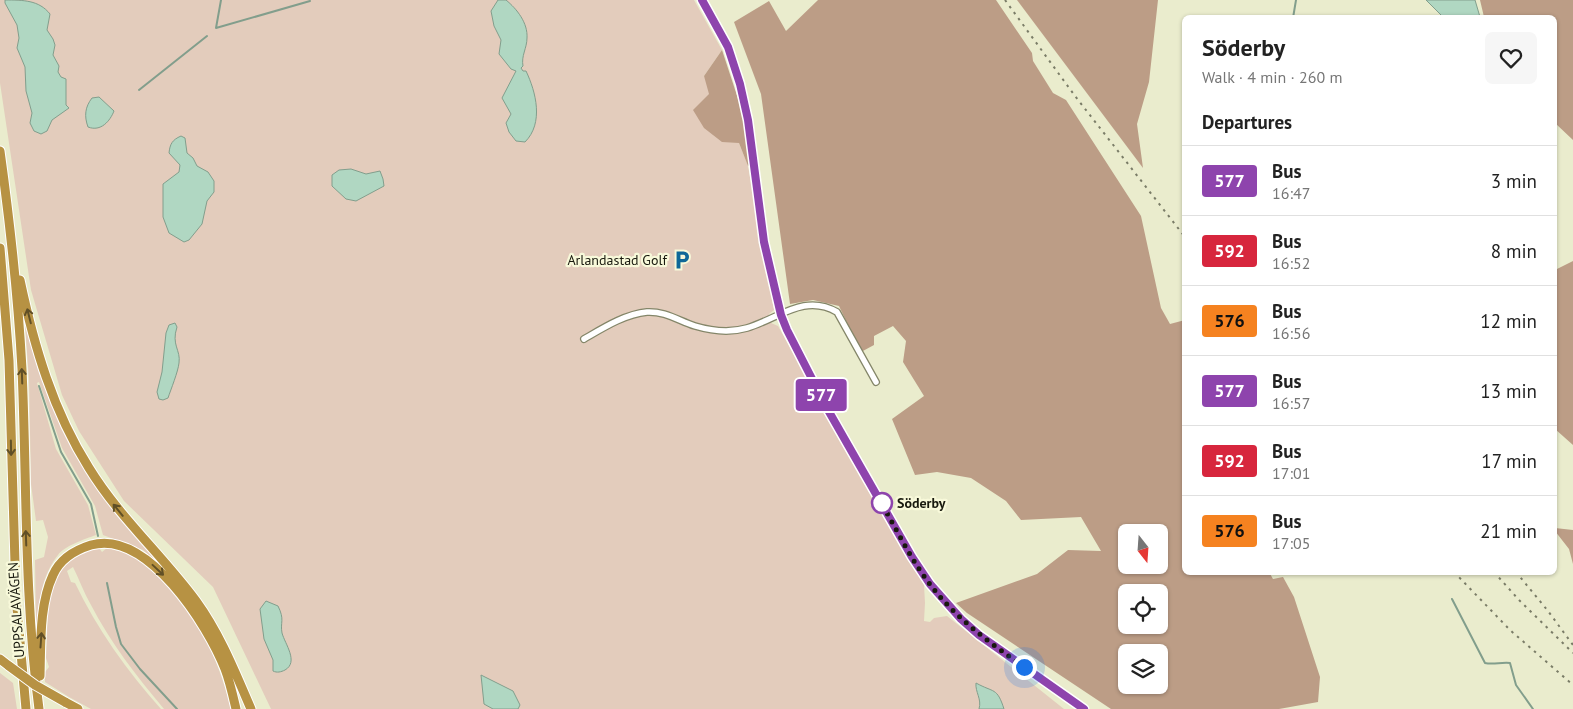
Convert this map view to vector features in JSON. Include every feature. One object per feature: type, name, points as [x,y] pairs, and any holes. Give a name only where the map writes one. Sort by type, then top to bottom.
[{"type":"highway","name":"UPPSALAVÄGEN","points":[[0,150],[11,236],[22,368],[29,616],[39,708]]},
{"type":"highway","points":[[11,236],[22,290],[38,352],[52,396],[67,429],[102,489],[200,607],[230,662],[251,709]]},
{"type":"highway","name":"UPPSALAVÄGEN","points":[[0,248],[9,368],[16,597],[26,709]]},
{"type":"highway","points":[[39,708],[42,622],[49,584],[54,573],[67,556],[82,548],[96,544],[107,544],[118,545],[142,557],[164,576],[186,601],[213,643],[225,668],[236,709]]},
{"type":"highway","points":[[0,659],[30,681],[78,709]]},
{"type":"highway","points":[[230,662],[243,709]]},
{"type":"street","points":[[702,0],[728,47],[742,93],[748,120],[764,242],[781,315],[828,410],[912,557],[930,584],[961,619],[979,635],[1084,709]]},
{"type":"street","points":[[584,338],[614,323],[637,314],[649,312],[669,315],[694,325],[718,331],[735,331],[781,315],[788,310],[809,305],[827,306],[837,312],[876,382]]},
{"type":"shaded area","name":"Arlandastad Golf","points":[[0,0],[694,0],[722,50],[704,76],[739,143],[748,166],[774,310],[769,314],[771,323],[778,326],[924,585],[924,621],[930,622],[934,618],[947,616],[1064,709],[271,709],[213,587],[124,501],[79,431],[62,395],[31,290],[0,83]]},
{"type":"shaded area","points":[[5,0],[36,3],[50,14],[47,30],[55,45],[53,55],[59,66],[58,72],[61,77],[66,79],[66,105],[69,108],[52,120],[47,131],[41,134],[34,131],[30,123],[32,113],[26,91],[25,67],[17,48],[19,38],[17,25]]},
{"type":"shaded area","points":[[498,0],[506,0],[514,8],[524,22],[527,32],[523,66],[521,68],[523,71],[526,71],[533,88],[536,117],[535,126],[525,142],[516,141],[509,132],[506,123],[511,114],[502,98],[516,71],[511,69],[499,54],[501,40],[494,26],[491,11]]},
{"type":"shaded area","points":[[818,0],[996,0],[1032,53],[1033,61],[1053,93],[1066,100],[1141,216],[1161,308],[1170,324],[1182,321],[1182,575],[1271,575],[1273,579],[1283,577],[1294,597],[1320,677],[1318,702],[1279,709],[1111,709],[967,613],[956,603],[1037,574],[1068,550],[1101,551],[1081,517],[1021,520],[1006,501],[971,478],[937,472],[915,475],[892,419],[924,396],[903,362],[906,341],[893,326],[874,336],[874,345],[861,352],[839,306],[813,300],[790,304],[761,94],[734,22],[769,1],[786,31]]},
{"type":"shaded area","points":[[1017,0],[1158,0],[1149,82],[1137,124],[1143,168]]},
{"type":"shaded area","points":[[1426,0],[1475,0],[1479,15],[1441,15]]},
{"type":"shaded area","points":[[1480,0],[1573,0],[1573,140],[1557,125],[1557,15],[1484,15]]},
{"type":"shaded area","points":[[722,50],[746,123],[751,163],[748,166],[739,143],[722,142],[704,128],[693,110],[709,94],[704,76]]},
{"type":"shaded area","points":[[99,97],[114,111],[101,127],[88,127],[86,115],[88,105],[92,98]]},
{"type":"shaded area","points":[[181,136],[185,138],[187,153],[193,158],[197,166],[208,172],[214,181],[214,192],[207,201],[202,224],[189,240],[184,242],[169,233],[163,217],[163,184],[179,172],[180,165],[169,153],[170,147]]},
{"type":"shaded area","points":[[351,169],[366,174],[380,171],[384,186],[356,201],[346,199],[332,186],[332,175],[339,170]]},
{"type":"shaded area","points":[[1573,261],[1573,445],[1557,431],[1557,269]]},
{"type":"shaded area","points":[[24,311],[39,369],[50,399],[128,526],[167,573],[143,550],[103,535],[95,506],[62,448],[39,382],[37,383],[56,449],[88,505],[96,535],[65,549],[52,563],[44,581],[36,629],[35,560],[44,557],[48,537],[43,520],[36,521],[31,484],[29,380]]},
{"type":"shaded area","points":[[175,323],[177,327],[175,338],[179,363],[168,398],[163,400],[159,399],[157,392],[162,372],[166,333],[169,325]]},
{"type":"shaded area","points":[[1557,528],[1573,530],[1573,564],[1569,549],[1557,534]]},
{"type":"shaded area","points":[[88,548],[99,548],[102,552],[107,548],[132,555],[164,581],[178,596],[202,631],[211,650],[226,689],[231,709],[164,709],[115,646],[88,600],[73,567],[67,571],[71,582],[75,583],[113,649],[161,709],[91,709],[45,682],[45,672],[49,667],[46,658],[48,607],[56,574],[70,560]]},
{"type":"shaded area","points":[[266,601],[278,606],[282,618],[282,633],[291,658],[289,667],[280,672],[273,671],[273,660],[264,639],[260,609]]},
{"type":"shaded area","points":[[0,673],[13,683],[17,709],[0,709]]},
{"type":"shaded area","points":[[481,675],[513,691],[520,705],[518,709],[493,709],[484,704]]},
{"type":"shaded area","points":[[976,683],[997,694],[1004,709],[979,709],[980,702]]},
{"type":"waterway","points":[[221,0],[216,28],[310,1]]},
{"type":"waterway","points":[[1294,15],[1296,0]]},
{"type":"waterway","points":[[139,90],[207,36]]},
{"type":"waterway","points":[[39,386],[61,452],[91,504],[98,536]]},
{"type":"waterway","points":[[107,583],[121,644],[140,669],[177,709]]},
{"type":"waterway","points":[[1452,599],[1485,663],[1510,663],[1516,685],[1533,709]]},
{"type":"railway","points":[[1005,0],[1075,96],[1182,233]]},
{"type":"railway","points":[[1457,575],[1510,630],[1573,685]]},
{"type":"railway","points":[[1497,575],[1519,600],[1573,653]]},
{"type":"railway","points":[[1518,575],[1573,645]]},
{"type":"bus line","name":"577","points":[[702,0],[728,47],[740,84],[748,120],[764,242],[781,315],[828,410],[912,557],[930,584],[961,619],[979,635],[1084,709]]},
{"type":"place","name":"Arlandastad Golf","points":[[682,260]]},
{"type":"place","name":"Söderby","points":[[882,503]]},
{"type":"route","points":[[882,503],[880,501],[930,584],[961,619],[979,635],[1024,667]]}]
